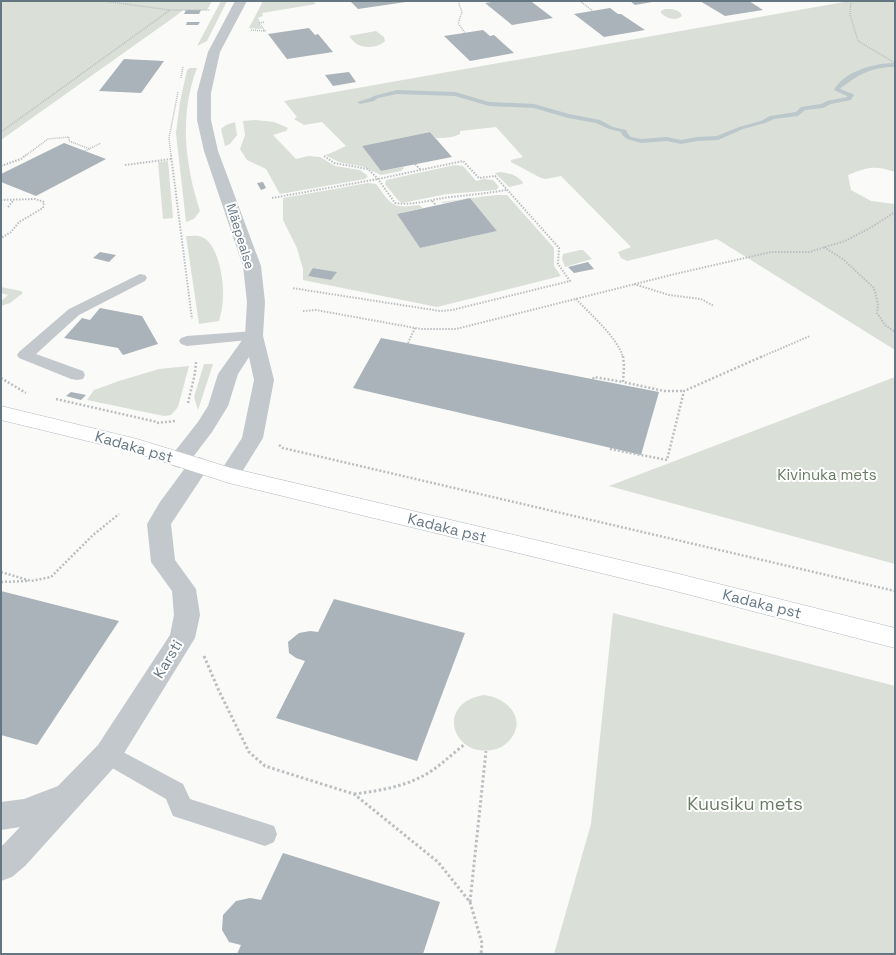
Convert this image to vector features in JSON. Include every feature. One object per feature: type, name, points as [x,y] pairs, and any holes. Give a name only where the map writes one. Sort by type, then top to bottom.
[{"type":"main road","name":"Kadaka pst","points":[[1,413],[137,446],[229,474],[676,582],[895,638]]},
{"type":"street","name":"Mäepealse","points":[[229,474],[252,438],[264,380],[254,336],[256,302],[252,266],[211,151],[204,120],[204,93],[214,52],[241,1]]},
{"type":"street","name":"Karsti","points":[[1,866],[14,856],[108,754],[182,638],[187,615],[184,589],[163,562],[159,524],[168,508],[205,427],[218,406],[228,374],[254,336]]},
{"type":"street","name":"Karsti","points":[[1,816],[24,813],[68,796]]},
{"type":"lane","points":[[77,375],[25,355],[74,312],[140,278]]},
{"type":"lane","points":[[190,341],[254,336]]},
{"type":"lane","points":[[108,754],[175,792],[181,808],[265,834]]},
{"type":"path","points":[[103,1],[170,10],[210,10]]},
{"type":"path","points":[[458,1],[463,13],[458,23],[465,33]]},
{"type":"path","points":[[580,1],[592,11]]},
{"type":"path","points":[[853,1],[850,14],[858,41],[895,63]]},
{"type":"path","points":[[1,132],[170,10]]},
{"type":"path","points":[[245,30],[265,30],[260,23],[264,22]]},
{"type":"path","points":[[180,81],[183,66]]},
{"type":"path","points":[[179,88],[169,138],[190,341],[197,370],[188,393],[188,409]]},
{"type":"path","points":[[1,166],[21,159],[48,139],[69,138],[69,141],[90,149]]},
{"type":"path","points":[[85,151],[101,144]]},
{"type":"path","points":[[324,156],[334,163],[368,170],[378,179],[395,203],[408,205],[450,197],[478,195],[508,190]]},
{"type":"path","points":[[125,165],[171,159]]},
{"type":"path","points":[[272,198],[378,179],[463,161],[479,178],[495,176],[550,236],[558,248],[558,264],[570,281],[452,310],[440,311],[292,288]]},
{"type":"path","points":[[415,164],[421,170]]},
{"type":"path","points":[[1,200],[35,199],[44,202],[43,208],[18,222],[11,232],[1,238]]},
{"type":"path","points":[[8,207],[14,200]]},
{"type":"path","points":[[432,200],[436,205]]},
{"type":"path","points":[[304,311],[316,310],[415,328],[437,330],[456,329],[634,284],[771,252],[809,252],[845,241],[870,228],[895,212]]},
{"type":"path","points":[[824,247],[844,260],[874,288],[878,304],[877,313],[885,325],[895,332]]},
{"type":"path","points":[[634,284],[648,290],[680,297],[703,298],[714,306]]},
{"type":"path","points":[[576,299],[602,327],[621,352],[625,365],[623,382]]},
{"type":"path","points":[[408,343],[415,328]]},
{"type":"path","points":[[593,379],[594,377],[664,390],[684,391],[810,336]]},
{"type":"path","points":[[1,378],[26,393],[32,394]]},
{"type":"path","points":[[610,450],[667,460],[684,391]]},
{"type":"path","points":[[53,398],[157,422],[180,420]]},
{"type":"path","points":[[276,444],[284,448],[895,591]]},
{"type":"path","points":[[1,582],[31,581],[51,577],[93,535],[119,514]]},
{"type":"path","points":[[1,572],[31,581]]},
{"type":"path","points":[[203,653],[248,752],[265,766],[354,794],[438,862],[470,902],[482,943],[481,954]]},
{"type":"path","points":[[354,794],[382,790],[417,779],[441,763],[465,744]]},
{"type":"path","points":[[470,902],[486,751]]},
{"type":"green space","points":[[1,1],[212,1],[207,10],[183,10],[1,140]]},
{"type":"green space","points":[[221,1],[227,1],[207,41],[197,46]]},
{"type":"green space","points":[[263,1],[313,1],[316,4],[262,13],[263,16],[258,18],[260,22],[258,23],[262,29],[249,28]]},
{"type":"green space","points":[[850,1],[895,1],[895,172],[882,168],[871,168],[848,175],[851,190],[871,201],[895,204],[895,350],[717,239],[627,261],[621,258],[618,252],[631,247],[561,176],[546,179],[541,178],[511,162],[511,160],[523,157],[496,127],[460,131],[460,134],[445,138],[436,138],[430,132],[362,146],[381,171],[404,168],[401,171],[381,175],[364,167],[339,162],[325,155],[346,146],[322,122],[304,125],[294,119],[297,117],[284,101]]},
{"type":"green space","points":[[665,9],[677,11],[682,16],[674,19],[668,18],[661,13],[661,11]]},
{"type":"green space","points":[[376,31],[384,37],[385,41],[379,45],[371,47],[358,45],[349,36]]},
{"type":"green space","points":[[190,68],[197,68],[191,86],[188,104],[186,140],[191,175],[200,211],[194,219],[186,222],[176,133],[180,102],[187,70]]},
{"type":"green space","points":[[255,120],[274,122],[288,128],[286,131],[273,135],[296,159],[308,156],[320,157],[335,166],[360,170],[368,176],[365,179],[280,194],[266,169],[247,160],[240,149],[245,135],[243,121]]},
{"type":"green space","points":[[235,122],[237,135],[230,144],[225,146],[221,129],[226,125]]},
{"type":"green space","points":[[168,161],[173,218],[163,219],[158,162]]},
{"type":"green space","points":[[455,165],[463,166],[476,181],[484,179],[493,180],[499,187],[496,190],[447,194],[402,203],[385,184],[386,180]]},
{"type":"green space","points":[[500,172],[512,175],[523,182],[522,184],[509,187],[495,173]]},
{"type":"green space","points":[[368,183],[376,184],[393,204],[397,206],[419,205],[423,208],[397,214],[420,248],[497,231],[470,198],[507,195],[554,248],[554,266],[561,276],[437,307],[303,280],[303,269],[297,248],[283,220],[283,198]],"holes":[[[314,268],[336,272],[331,280],[308,276]]]},
{"type":"green space","points":[[465,199],[443,203],[441,202]]},
{"type":"green space","points":[[186,236],[202,237],[208,241],[216,254],[221,272],[223,289],[223,299],[219,321],[199,324]]},
{"type":"green space","points":[[583,250],[592,259],[565,267],[562,259],[563,254]]},
{"type":"green space","points":[[1,287],[21,291],[23,293],[10,303],[1,306],[1,301],[8,295],[1,293]]},
{"type":"green space","points":[[204,364],[213,364],[198,410],[194,397]]},
{"type":"green space","points":[[189,366],[178,407],[171,415],[164,416],[87,400],[94,390],[119,381],[159,369]]},
{"type":"green space","name":"Kivinuka mets","points":[[895,377],[895,564],[609,486]]},
{"type":"green space","name":"Kuusiku mets","points":[[613,613],[895,686],[895,954],[554,954],[591,824]]},
{"type":"green space","points":[[484,695],[493,697],[508,705],[516,718],[514,734],[508,742],[501,747],[492,750],[478,750],[467,745],[459,738],[455,728],[454,718],[459,708],[469,700]]},
{"type":"building","points":[[350,1],[406,1],[406,2],[358,9]]},
{"type":"building","points":[[498,1],[532,2],[553,18],[512,25],[485,3]]},
{"type":"building","points":[[630,1],[652,1],[652,2],[635,5]]},
{"type":"building","points":[[700,1],[749,1],[763,10],[725,16]]},
{"type":"building","points":[[610,8],[645,30],[604,37],[574,14]]},
{"type":"building","points":[[186,10],[201,10],[199,14],[184,14]]},
{"type":"building","points":[[187,22],[200,22],[198,25],[186,25]]},
{"type":"building","points":[[309,28],[315,35],[318,34],[333,52],[287,59],[268,34]]},
{"type":"building","points":[[483,30],[490,36],[494,35],[514,53],[470,61],[444,36]]},
{"type":"building","points":[[124,59],[164,61],[141,93],[99,91]]},
{"type":"building","points":[[349,72],[356,82],[333,86],[325,75]]},
{"type":"building","points":[[430,132],[452,157],[381,171],[362,146]]},
{"type":"building","points":[[64,143],[106,159],[36,196],[1,182],[1,174]]},
{"type":"building","points":[[263,182],[266,188],[261,190],[257,183]]},
{"type":"building","points":[[470,198],[497,231],[420,248],[397,214]]},
{"type":"building","points":[[100,252],[116,255],[109,262],[93,258]]},
{"type":"building","points":[[588,262],[594,269],[574,273],[568,267]]},
{"type":"building","points":[[313,268],[337,272],[331,280],[308,276]]},
{"type":"building","points":[[100,308],[142,316],[158,344],[123,355],[118,348],[64,338],[82,318],[90,320]]},
{"type":"building","points":[[381,338],[659,392],[641,455],[353,388]]},
{"type":"building","points":[[71,392],[86,395],[81,400],[66,396]]},
{"type":"building","points":[[1,591],[119,621],[37,745],[1,735]]},
{"type":"building","points":[[334,599],[465,633],[417,761],[276,718],[305,661],[296,658],[289,653],[288,642],[299,633],[310,631],[318,632]]},
{"type":"building","points":[[283,853],[440,902],[423,954],[237,954],[241,945],[229,942],[222,930],[223,915],[236,901],[250,898],[261,900]]},
{"type":"waterway","points":[[360,102],[372,100],[376,97],[397,92],[455,94],[489,104],[534,106],[568,116],[598,121],[611,128],[624,131],[625,135],[629,138],[641,141],[667,139],[681,142],[697,139],[718,138],[741,128],[763,122],[772,117],[798,114],[803,108],[823,106],[829,102],[849,99],[851,95],[837,90],[839,86],[859,72],[871,67],[895,65]]}]
